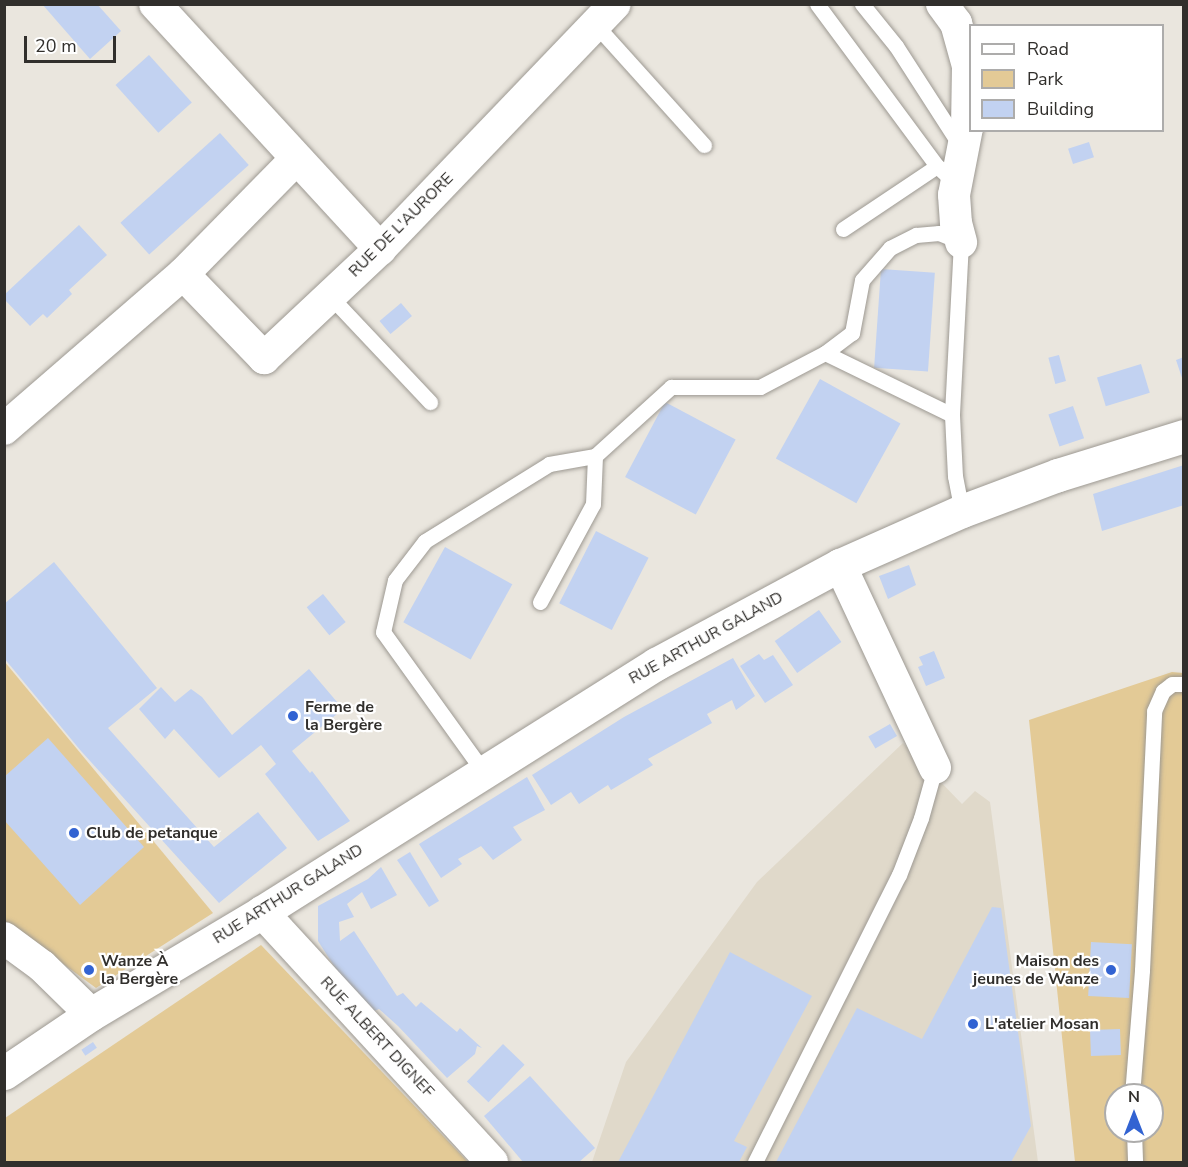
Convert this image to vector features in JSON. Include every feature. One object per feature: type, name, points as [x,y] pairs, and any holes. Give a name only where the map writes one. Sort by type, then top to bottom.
[{"type":"street","points":[[155,4],[295,160],[380,249]]},
{"type":"street","points":[[942,4],[956,23],[968,66],[967,128],[963,149],[946,175],[961,242]]},
{"type":"street","name":"RUE DE L'AURORE","points":[[183,274],[264,358],[380,249],[605,14]]},
{"type":"street","points":[[4,429],[183,274],[295,160]]},
{"type":"street","name":"RUE ARTHUR GALAND","points":[[4,1073],[91,1014],[262,912],[656,664],[840,564],[962,511],[1047,479],[1184,436]]},
{"type":"street","points":[[840,564],[935,768]]},
{"type":"street","name":"RUE ALBERT DIGNEF","points":[[262,912],[492,1162]]},
{"type":"street","points":[[4,938],[42,966],[91,1014]]},
{"type":"lane","points":[[817,4],[946,175],[843,229]]},
{"type":"lane","points":[[862,4],[896,46],[963,149]]},
{"type":"lane","points":[[605,14],[704,145]]},
{"type":"lane","points":[[483,771],[383,632],[395,580],[425,541],[549,464],[595,456],[671,387],[760,387],[825,353],[852,333],[862,280],[891,248],[916,235],[939,233],[961,242],[952,415],[955,476],[962,511]]},
{"type":"lane","points":[[330,296],[430,402]]},
{"type":"lane","points":[[825,353],[952,415]]},
{"type":"lane","points":[[540,602],[593,504],[595,456]]},
{"type":"lane","points":[[1133,1083],[1142,970],[1149,759],[1154,711],[1157,699],[1163,691],[1172,684],[1184,684]]},
{"type":"lane","points":[[755,1162],[899,874],[921,818],[935,768]]},
{"type":"lane","points":[[1135,1143],[1136,1162]]},
{"type":"shaded area","points":[[903,743],[962,804],[975,791],[990,802],[1038,1162],[592,1162],[626,1062],[757,882]]},
{"type":"green space","points":[[4,661],[213,913],[96,988],[5,921]]},
{"type":"green space","points":[[1172,672],[1183,673],[1183,1162],[1075,1162],[1029,720]]},
{"type":"green space","points":[[261,945],[468,1162],[5,1162],[5,1118]]},
{"type":"building","points":[[42,4],[97,4],[121,31],[90,59]]},
{"type":"building","points":[[149,55],[192,103],[158,133],[116,85]]},
{"type":"building","points":[[220,133],[249,165],[149,255],[120,223]]},
{"type":"building","points":[[1089,142],[1094,157],[1073,164],[1068,149]]},
{"type":"building","points":[[79,225],[107,255],[69,290],[72,294],[47,318],[43,314],[30,326],[4,299],[4,295]]},
{"type":"building","points":[[881,269],[935,273],[928,372],[874,368]]},
{"type":"building","points":[[401,303],[412,316],[390,334],[380,321]]},
{"type":"building","points":[[1059,355],[1066,381],[1055,384],[1048,358]]},
{"type":"building","points":[[1184,357],[1184,381],[1183,381],[1176,360]]},
{"type":"building","points":[[1141,364],[1150,393],[1106,406],[1097,377]]},
{"type":"building","points":[[820,379],[900,424],[856,503],[776,459]]},
{"type":"building","points":[[665,402],[736,440],[696,515],[625,477]]},
{"type":"building","points":[[1073,406],[1084,438],[1059,447],[1048,414]]},
{"type":"building","points":[[1184,465],[1184,505],[1102,531],[1093,494]]},
{"type":"building","points":[[596,531],[649,558],[612,630],[559,603]]},
{"type":"building","points":[[445,547],[512,584],[471,660],[403,622]]},
{"type":"building","points":[[54,562],[157,688],[108,728],[214,847],[258,812],[287,848],[219,903],[81,751],[4,658],[4,604]]},
{"type":"building","points":[[909,565],[916,585],[888,599],[879,576]]},
{"type":"building","points":[[323,594],[346,622],[329,635],[307,607]]},
{"type":"building","points":[[819,610],[841,642],[797,673],[775,641]]},
{"type":"building","points":[[934,651],[945,678],[926,686],[918,667],[923,665],[919,657]]},
{"type":"building","points":[[759,654],[764,660],[773,655],[793,685],[765,703],[740,666]]},
{"type":"building","points":[[733,658],[755,696],[736,710],[732,700],[707,714],[712,723],[648,759],[653,765],[611,790],[608,785],[579,804],[571,792],[551,805],[532,775],[624,717]]},
{"type":"building","points":[[309,669],[343,709],[292,751],[310,773],[312,771],[350,821],[318,841],[265,774],[276,764],[261,745],[219,778],[174,729],[165,739],[139,709],[161,687],[175,702],[191,689],[202,697],[232,735]]},
{"type":"building","points":[[890,724],[897,736],[875,749],[868,736]]},
{"type":"building","name":"Club de petanque","points":[[48,738],[144,847],[80,905],[4,820],[4,777]]},
{"type":"building","points":[[527,777],[545,810],[513,827],[522,840],[493,860],[481,846],[458,859],[462,864],[441,878],[419,844]]},
{"type":"building","points":[[410,852],[439,901],[429,907],[397,860]]},
{"type":"building","points":[[381,867],[397,895],[371,909],[362,892],[347,904],[354,917],[339,922],[340,941],[354,931],[397,996],[403,993],[416,1007],[421,1002],[457,1032],[460,1028],[482,1048],[477,1046],[475,1054],[447,1078],[379,1009],[372,1012],[341,977],[318,941],[318,906],[368,879]]},
{"type":"building","name":"L'atelier Mosan","points":[[992,907],[1001,908],[1031,1126],[1011,1162],[776,1162],[857,1008],[922,1039]]},
{"type":"building","name":"Maison des jeunes de Wanze","points":[[1091,942],[1132,944],[1129,998],[1088,996]]},
{"type":"building","points":[[730,952],[812,996],[734,1141],[747,1147],[739,1162],[618,1162]]},
{"type":"building","points":[[1120,1029],[1121,1055],[1091,1056],[1090,1030]]},
{"type":"building","points":[[93,1042],[97,1048],[85,1056],[81,1050]]},
{"type":"building","points":[[503,1044],[525,1065],[488,1102],[467,1081]]},
{"type":"building","points":[[530,1076],[595,1148],[579,1162],[523,1162],[484,1116]]},
{"type":"place","name":"Ferme de la Bergère","points":[[293,716]]},
{"type":"place","name":"Club de petanque","points":[[74,833]]},
{"type":"place","name":"Wanze À la Bergère","points":[[89,970]]},
{"type":"place","name":"Maison des jeunes de Wanze","points":[[1111,970]]},
{"type":"place","name":"L'atelier Mosan","points":[[973,1024]]}]
